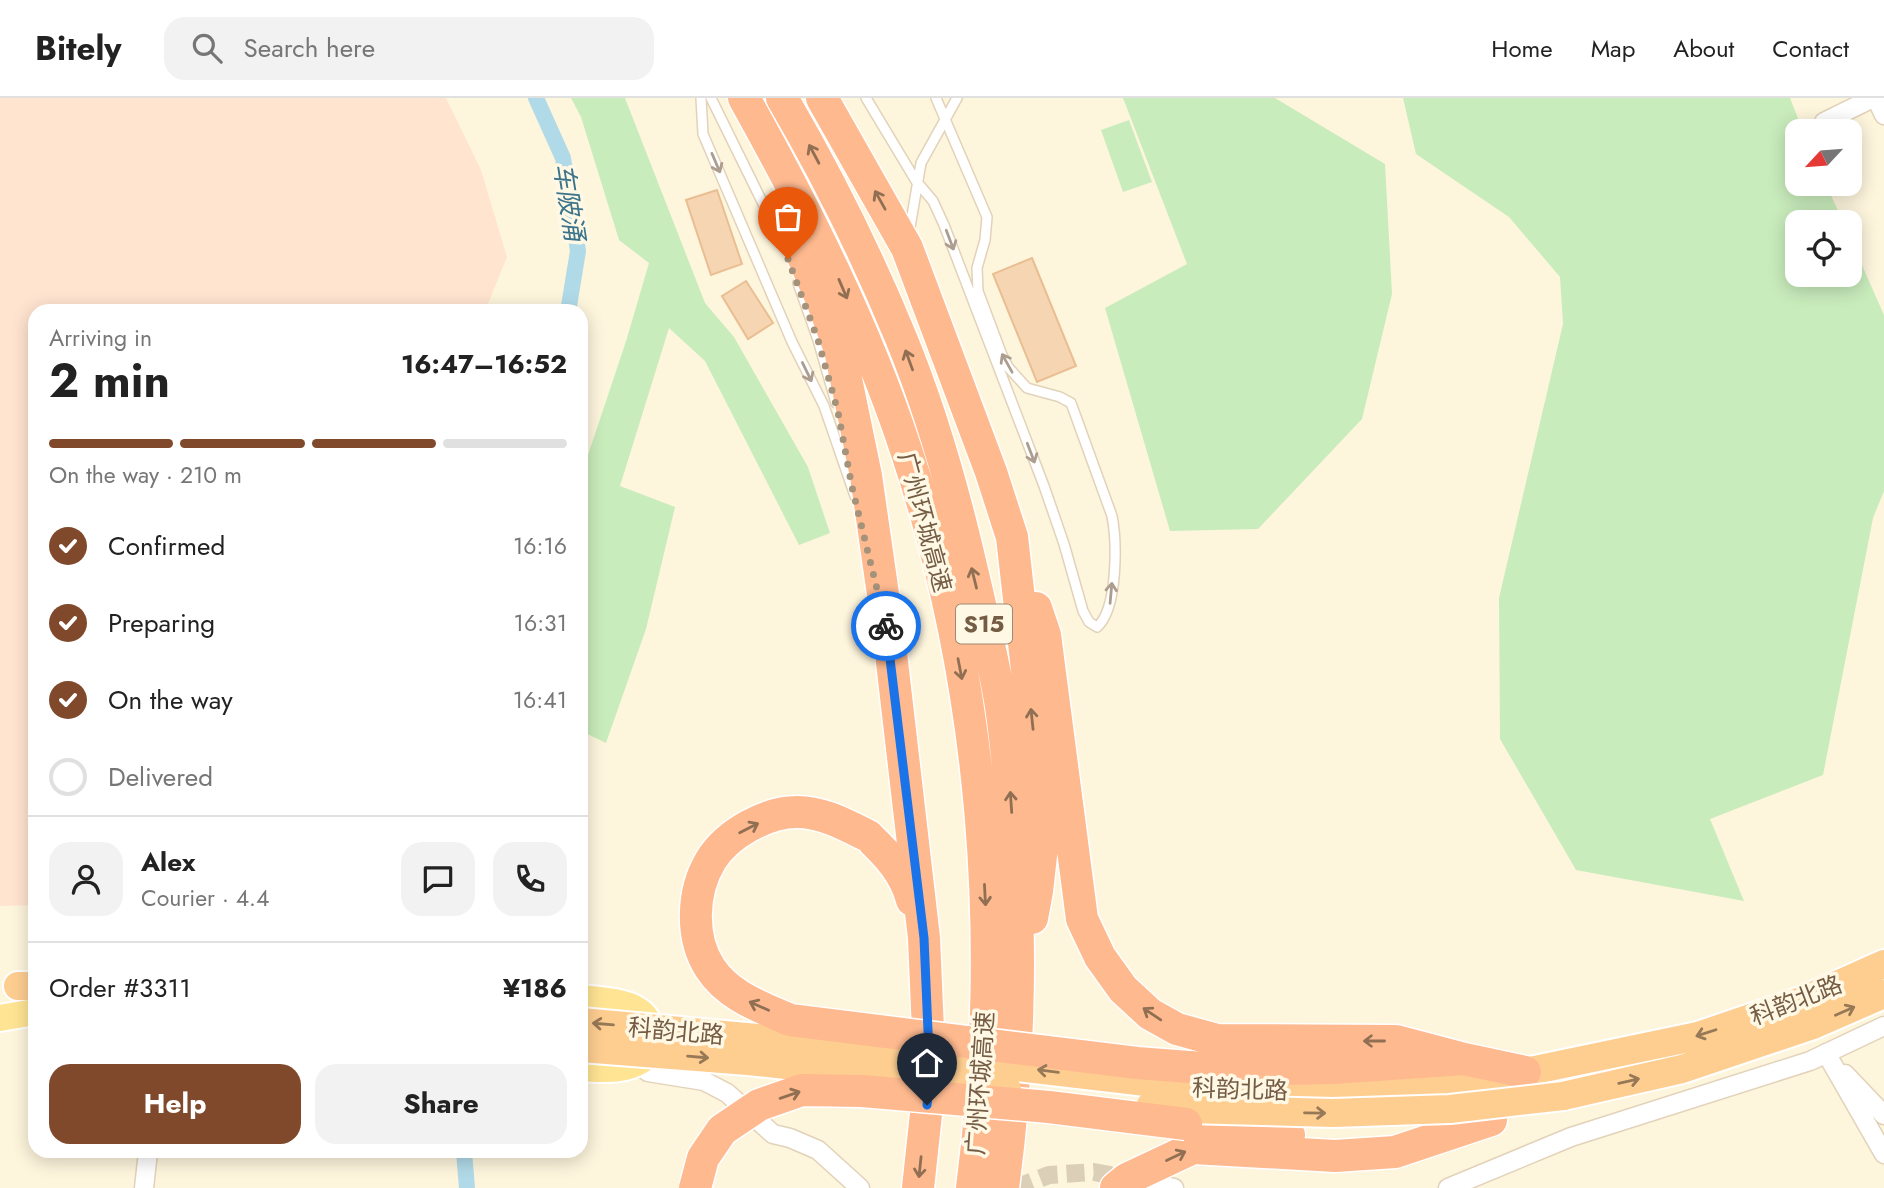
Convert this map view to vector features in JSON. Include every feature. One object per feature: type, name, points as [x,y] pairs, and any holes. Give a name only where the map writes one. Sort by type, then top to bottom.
[{"type":"highway","points":[[735,98],[824,303],[840,350],[866,477],[889,636],[924,938],[930,1077],[918,1188]]},
{"type":"highway","name":"广州环城高速","points":[[744,98],[828,257],[874,363],[906,451],[949,609],[968,711],[977,780],[986,901],[986,1017],[980,1118],[972,1188]]},
{"type":"highway","name":"广州环城高速","points":[[782,98],[836,196],[869,264],[901,339],[937,438],[979,598],[1000,701],[1010,777],[1017,886],[1018,981],[1012,1122],[1003,1188]]},
{"type":"highway","points":[[822,98],[907,248],[991,472],[1045,635],[1082,919],[1100,957],[1123,989],[1150,1014],[1177,1029],[1217,1040],[1396,1041],[1525,1072]]},
{"type":"highway","points":[[1012,537],[1043,838],[1037,891],[1018,981]]},
{"type":"highway","points":[[924,938],[908,885],[890,857],[868,836],[834,819],[798,812],[770,817],[736,834],[711,859],[697,892],[696,933],[710,968],[738,997],[790,1020],[1137,1063],[1229,1070],[1333,1068],[1464,1059]]},
{"type":"highway","name":"科韵北路","points":[[588,1023],[791,1041],[1189,1087],[1270,1091],[1401,1090],[1525,1072],[1698,1036],[1801,1001],[1884,964]]},
{"type":"highway","name":"科韵北路","points":[[588,1049],[748,1061],[1186,1109],[1333,1113],[1450,1109],[1563,1096],[1682,1069],[1814,1025],[1884,994]]},
{"type":"highway","points":[[695,1188],[703,1158],[722,1130],[759,1105],[802,1090],[902,1094],[1049,1107],[1274,1134],[1336,1137],[1491,1121]]},
{"type":"highway","points":[[1116,1188],[1127,1179],[1193,1148],[1335,1156],[1395,1152],[1563,1096]]},
{"type":"main road","points":[[588,999],[617,1001],[638,1008],[645,1017],[649,1037],[642,1060],[630,1067],[588,1068]]},
{"type":"main road","points":[[0,1018],[28,1013]]},
{"type":"street","points":[[1830,119],[1874,98],[1884,115]]},
{"type":"street","points":[[1448,1188],[1571,1137],[1810,1061],[1884,1026]]},
{"type":"street","points":[[1826,1053],[1884,1115]]},
{"type":"street","points":[[1826,1053],[1884,1154]]},
{"type":"street","points":[[637,1063],[648,1072],[704,1081],[727,1093],[773,1134],[818,1150],[860,1188]]},
{"type":"street","points":[[144,1188],[147,1158]]},
{"type":"street","points":[[1151,1183],[1174,1188]]},
{"type":"lane","points":[[701,98],[703,134],[792,342],[824,406],[859,512]]},
{"type":"lane","points":[[711,98],[780,239]]},
{"type":"lane","points":[[866,98],[916,181],[933,201],[944,225],[1044,486],[1083,611],[1089,622],[1097,627],[1104,621],[1111,603],[1115,534],[1112,516],[1071,404],[1060,397],[1027,388],[1008,367],[1002,355],[978,290],[977,268],[985,240],[987,216],[936,98]]},
{"type":"lane","points":[[907,248],[921,163],[957,98]]},
{"type":"lane","points":[[794,275],[818,340],[838,412]]},
{"type":"lane","points":[[841,425],[852,487]]},
{"type":"lane","points":[[862,525],[889,636]]},
{"type":"shaded area","points":[[0,98],[446,98],[481,170],[507,257],[488,304],[28,304],[28,905],[0,906]]},
{"type":"green space","points":[[571,98],[625,98],[705,303],[734,337],[808,467],[830,533],[799,545],[705,361],[669,328],[620,486],[675,507],[646,629],[606,743],[588,734],[588,455],[649,263],[619,240],[581,117]]},
{"type":"green space","points":[[1123,98],[1275,98],[1385,164],[1392,294],[1362,419],[1258,529],[1170,531],[1105,308],[1187,264]]},
{"type":"green space","points":[[1403,98],[1790,98],[1798,119],[1785,119],[1785,196],[1831,196],[1838,210],[1785,210],[1785,287],[1862,287],[1862,265],[1884,315],[1884,491],[1873,518],[1823,775],[1710,819],[1744,901],[1576,870],[1500,739],[1499,598],[1563,324],[1560,277],[1509,217],[1416,154]]},
{"type":"green space","points":[[1129,120],[1152,182],[1123,192],[1101,130]]},
{"type":"building","points":[[717,190],[742,264],[711,275],[686,200]]},
{"type":"building","points":[[1032,258],[1076,366],[1037,382],[993,274]]},
{"type":"building","points":[[746,281],[773,323],[748,339],[722,296]]},
{"type":"waterway","name":"车陂涌","points":[[536,98],[563,158],[578,251],[569,304]]},
{"type":"waterway","name":"车陂涌","points":[[464,1158],[467,1188]]},
{"type":"tunnel","points":[[1015,1188],[1049,1175],[1094,1172],[1130,1179]]},
{"type":"way so far","points":[[788,259],[818,340],[838,412],[852,487],[886,626]]},
{"type":"route","points":[[886,626],[924,938],[930,1077],[927,1105]]}]
